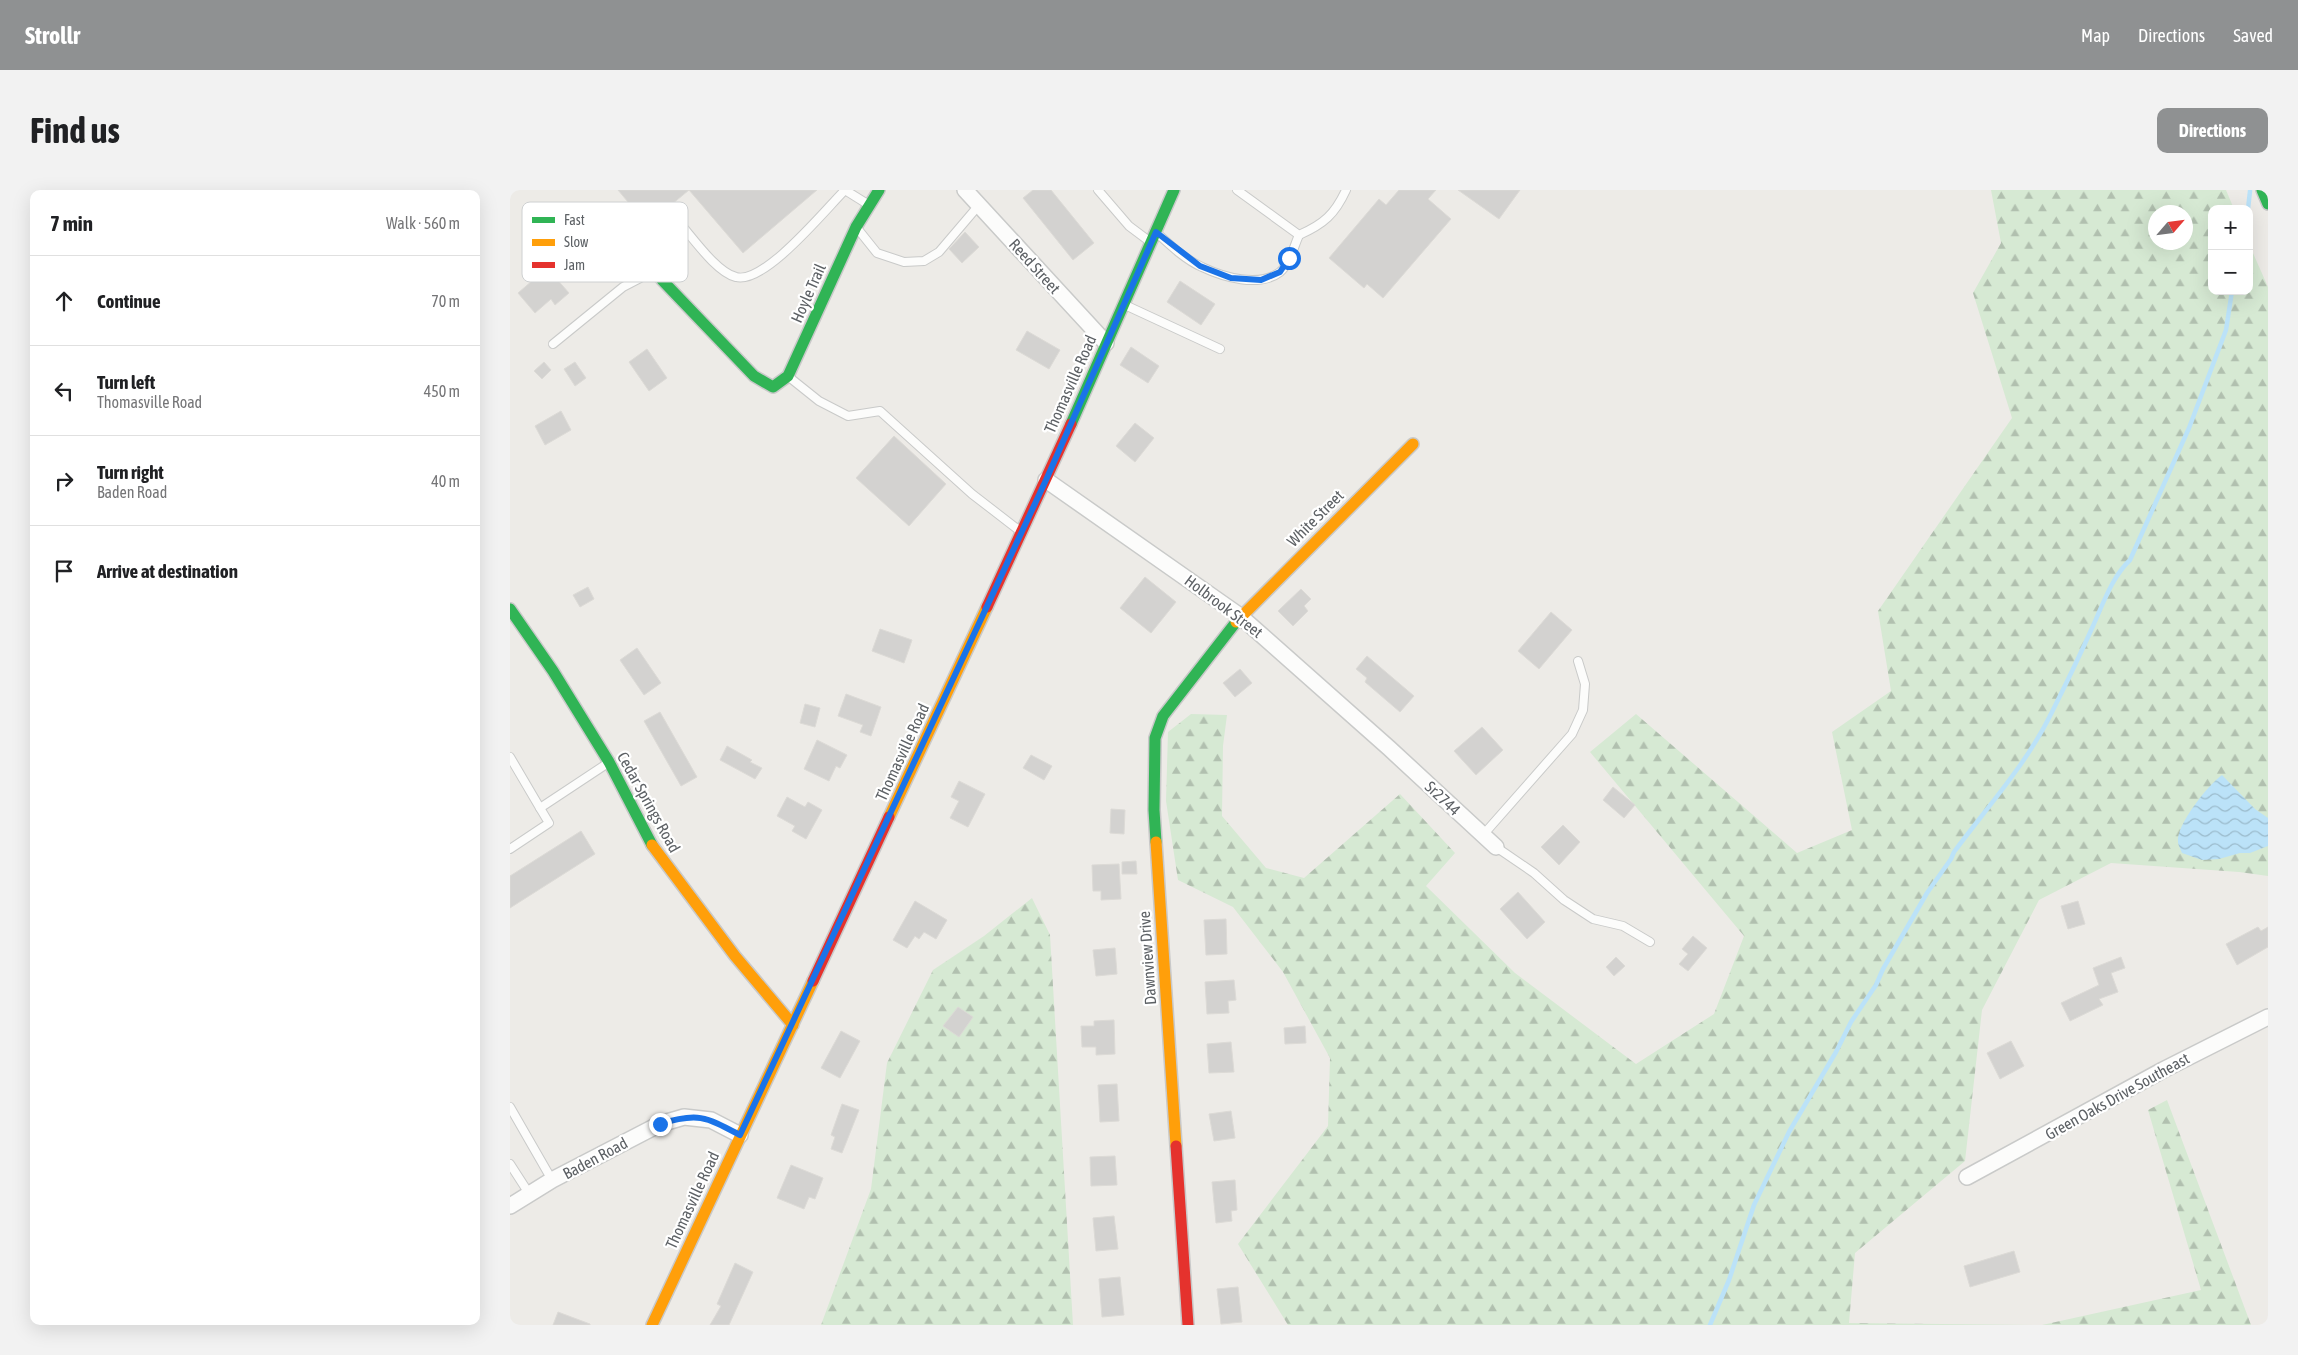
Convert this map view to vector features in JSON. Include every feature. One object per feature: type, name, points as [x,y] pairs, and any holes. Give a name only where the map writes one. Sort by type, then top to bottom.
[{"type":"main road","name":"Hoyle Trail","points":[[788,376],[856,227],[879,190]]},
{"type":"main road","name":"Thomasville Road","points":[[652,1325],[1046,480],[1174,190]]},
{"type":"main road","points":[[2262,190],[2268,204]]},
{"type":"main road","points":[[664,282],[754,376],[773,387],[788,376]]},
{"type":"main road","name":"White Street","points":[[1240,616],[1413,444]]},
{"type":"main road","name":"Cedar Springs Road","points":[[510,609],[553,671],[609,762],[654,850],[734,956],[792,1024]]},
{"type":"main road","name":"Dawnview Drive","points":[[1188,1325],[1154,810],[1155,738],[1163,716],[1240,616]]},
{"type":"street","name":"Reed Street","points":[[965,190],[1106,344]]},
{"type":"street","name":"Holbrook Street","points":[[1046,480],[1240,616],[1389,748]]},
{"type":"street","name":"Sr2744","points":[[1389,748],[1496,847]]},
{"type":"street","name":"Green Oaks Drive Southeast","points":[[1967,1177],[2163,1070],[2268,1017]]},
{"type":"street","name":"Baden Road","points":[[510,1206],[552,1180],[660,1124],[684,1116],[711,1120],[740,1135]]},
{"type":"lane","points":[[688,232],[725,272],[737,278],[750,277],[766,269],[780,257],[845,190],[870,205]]},
{"type":"lane","points":[[1098,190],[1130,226],[1153,237],[1200,266],[1231,278],[1261,280],[1280,272],[1289,258],[1299,235],[1318,227],[1334,212],[1346,190]]},
{"type":"lane","points":[[1237,190],[1299,235]]},
{"type":"lane","points":[[856,227],[877,253],[904,262],[924,262],[939,252],[979,205]]},
{"type":"lane","points":[[553,344],[623,287],[633,282]]},
{"type":"lane","points":[[1123,304],[1220,349]]},
{"type":"lane","points":[[788,376],[819,401],[848,416],[880,411],[972,494],[1022,532]]},
{"type":"lane","points":[[1483,835],[1572,734],[1583,710],[1585,684],[1578,661]]},
{"type":"lane","points":[[510,757],[549,824],[510,849]]},
{"type":"lane","points":[[540,808],[609,762]]},
{"type":"lane","points":[[1496,847],[1534,872],[1564,900],[1593,919],[1623,926],[1650,942]]},
{"type":"lane","points":[[510,1107],[552,1180]]},
{"type":"lane","points":[[510,1164],[530,1195]]},
{"type":"green space","points":[[1991,190],[2226,190],[2232,205],[2208,205],[2208,295],[2253,295],[2253,253],[2268,287],[2268,876],[2239,872],[2111,863],[2039,900],[1982,1010],[1965,1161],[1855,1253],[1849,1323],[2042,1325],[1288,1325],[1238,1244],[1328,1126],[1330,1058],[1283,972],[1233,907],[1178,880],[1166,801],[1168,732],[1191,714],[1227,715],[1223,746],[1222,816],[1266,868],[1304,878],[1400,794],[1455,853],[1426,886],[1515,973],[1636,1064],[1714,1014],[1744,936],[1590,752],[1636,714],[1797,853],[1852,830],[1832,732],[1891,691],[1878,611],[2012,418],[1973,293],[2001,243]]},
{"type":"green space","points":[[1032,898],[1050,935],[1073,1325],[821,1325],[871,1189],[887,1063],[933,970],[984,936]]},
{"type":"green space","points":[[2167,1100],[2251,1325],[2042,1325],[2201,1290],[2148,1110]]},
{"type":"water","points":[[2222,775],[2255,809],[2268,818],[2268,846],[2250,853],[2240,853],[2219,859],[2202,860],[2182,853],[2178,842],[2187,816],[2201,796]]},
{"type":"building","points":[[618,190],[689,190],[675,202],[628,202]]},
{"type":"building","points":[[689,190],[817,190],[743,253]]},
{"type":"building","points":[[1033,190],[1051,190],[1094,243],[1073,260],[1023,198]]},
{"type":"building","points":[[1399,190],[1436,190],[1428,199],[1451,219],[1383,298],[1367,284],[1364,288],[1329,258],[1379,199],[1386,205]]},
{"type":"building","points":[[1458,190],[1520,190],[1499,219]]},
{"type":"building","points":[[965,232],[979,247],[962,263],[949,249]]},
{"type":"building","points":[[1180,281],[1215,304],[1201,325],[1167,302]]},
{"type":"building","points":[[531,282],[559,282],[569,293],[555,305],[551,299],[535,313],[518,293]]},
{"type":"building","points":[[1027,331],[1060,350],[1049,369],[1016,350]]},
{"type":"building","points":[[1131,347],[1159,366],[1148,383],[1120,365]]},
{"type":"building","points":[[647,349],[667,378],[649,391],[629,362]]},
{"type":"building","points":[[544,362],[551,370],[542,379],[534,371]]},
{"type":"building","points":[[575,362],[586,378],[575,386],[564,369]]},
{"type":"building","points":[[561,411],[571,430],[545,445],[535,426]]},
{"type":"building","points":[[1135,423],[1154,438],[1135,462],[1116,446]]},
{"type":"building","points":[[894,436],[946,484],[909,526],[856,478]]},
{"type":"building","points":[[1145,577],[1176,602],[1151,633],[1120,608]]},
{"type":"building","points":[[588,587],[594,599],[580,607],[573,595]]},
{"type":"building","points":[[1301,589],[1311,599],[1304,606],[1308,611],[1293,626],[1278,611]]},
{"type":"building","points":[[1551,612],[1572,630],[1539,669],[1518,651]]},
{"type":"building","points":[[880,629],[912,640],[904,663],[872,651]]},
{"type":"building","points":[[637,648],[661,683],[644,695],[620,660]]},
{"type":"building","points":[[1367,656],[1414,696],[1400,712],[1365,682],[1367,678],[1356,669]]},
{"type":"building","points":[[1240,669],[1252,683],[1235,697],[1223,683]]},
{"type":"building","points":[[846,694],[881,707],[871,736],[860,732],[863,725],[838,716]]},
{"type":"building","points":[[805,704],[820,708],[815,727],[800,723]]},
{"type":"building","points":[[660,712],[697,777],[681,786],[644,721]]},
{"type":"building","points":[[1482,727],[1503,750],[1476,775],[1454,751]]},
{"type":"building","points":[[817,740],[847,755],[840,768],[836,766],[829,781],[804,769]]},
{"type":"building","points":[[727,746],[762,768],[755,779],[720,760]]},
{"type":"building","points":[[1031,755],[1052,766],[1044,780],[1023,768]]},
{"type":"building","points":[[959,781],[985,794],[968,827],[950,818],[959,801],[951,797]]},
{"type":"building","points":[[1613,787],[1635,805],[1624,818],[1603,800]]},
{"type":"building","points":[[787,797],[805,807],[808,802],[822,810],[806,839],[792,831],[795,826],[777,816]]},
{"type":"building","points":[[1111,809],[1125,810],[1124,834],[1110,833]]},
{"type":"building","points":[[1563,825],[1580,842],[1559,865],[1541,847]]},
{"type":"building","points":[[581,831],[595,854],[510,908],[510,876]]},
{"type":"building","points":[[1136,861],[1137,874],[1122,874],[1122,862]]},
{"type":"building","points":[[1119,864],[1121,899],[1101,900],[1101,891],[1093,891],[1092,865]]},
{"type":"building","points":[[1518,892],[1545,922],[1527,939],[1500,909]]},
{"type":"building","points":[[915,901],[947,920],[936,939],[924,932],[919,939],[915,936],[907,948],[893,940]]},
{"type":"building","points":[[2078,901],[2085,924],[2068,929],[2061,906]]},
{"type":"building","points":[[1226,919],[1227,954],[1206,955],[1204,920]]},
{"type":"building","points":[[2258,927],[2261,931],[2268,927],[2268,947],[2237,965],[2226,944]]},
{"type":"building","points":[[1693,936],[1707,948],[1688,971],[1679,964],[1688,954],[1682,949]]},
{"type":"building","points":[[1115,948],[1117,974],[1096,976],[1093,950]]},
{"type":"building","points":[[1616,957],[1625,966],[1614,976],[1606,967]]},
{"type":"building","points":[[2121,957],[2125,968],[2111,973],[2118,992],[2099,999],[2103,1005],[2070,1021],[2061,1003],[2099,985],[2093,968]]},
{"type":"building","points":[[1234,980],[1236,1000],[1228,1001],[1229,1013],[1207,1014],[1205,982]]},
{"type":"building","points":[[958,1007],[973,1017],[959,1037],[943,1026]]},
{"type":"building","points":[[1114,1020],[1115,1054],[1096,1055],[1096,1047],[1082,1047],[1081,1026],[1094,1026],[1094,1021]]},
{"type":"building","points":[[1305,1026],[1306,1043],[1285,1044],[1284,1028]]},
{"type":"building","points":[[841,1031],[860,1041],[840,1078],[821,1068]]},
{"type":"building","points":[[2011,1041],[2024,1066],[2000,1079],[1987,1053]]},
{"type":"building","points":[[1231,1042],[1234,1072],[1209,1073],[1207,1044]]},
{"type":"building","points":[[1117,1084],[1119,1121],[1100,1122],[1098,1085]]},
{"type":"building","points":[[842,1104],[859,1110],[842,1153],[831,1149],[835,1137],[831,1135]]},
{"type":"building","points":[[1231,1111],[1235,1138],[1214,1141],[1209,1114]]},
{"type":"building","points":[[1115,1156],[1117,1185],[1091,1186],[1090,1157]]},
{"type":"building","points":[[791,1165],[823,1178],[815,1199],[809,1197],[804,1209],[777,1198]]},
{"type":"building","points":[[1235,1180],[1237,1210],[1231,1211],[1232,1221],[1216,1223],[1212,1182]]},
{"type":"building","points":[[1114,1216],[1118,1249],[1096,1251],[1093,1218]]},
{"type":"building","points":[[2014,1251],[2020,1272],[1970,1287],[1964,1266]]},
{"type":"building","points":[[735,1263],[753,1272],[729,1325],[710,1325],[721,1306],[717,1304]]},
{"type":"building","points":[[1120,1277],[1124,1315],[1102,1317],[1099,1279]]},
{"type":"building","points":[[1238,1287],[1242,1322],[1221,1324],[1217,1289]]},
{"type":"building","points":[[558,1312],[590,1324],[590,1325],[553,1325]]},
{"type":"waterway","points":[[2248,205],[2250,191]]},
{"type":"waterway","points":[[1710,1325],[1729,1280],[1754,1205],[1789,1132],[1836,1052],[1851,1022],[1876,985],[1883,969],[1927,893],[1954,852],[2019,767],[2042,731],[2073,669],[2108,591],[2118,574],[2130,560],[2189,428],[2226,330],[2231,295]]},
{"type":"traffic: fast","points":[[664,282],[754,376],[773,387],[788,376],[856,227],[879,190]]},
{"type":"traffic: fast","points":[[1071,424],[1174,190]]},
{"type":"traffic: fast","points":[[2262,190],[2268,204]]},
{"type":"traffic: fast","points":[[510,609],[553,671],[609,762],[652,845]]},
{"type":"traffic: fast","points":[[1156,842],[1154,810],[1155,738],[1163,716],[1236,622]]},
{"type":"traffic: slow","points":[[1236,622],[1413,444]]},
{"type":"traffic: slow","points":[[889,817],[987,607]]},
{"type":"traffic: slow","points":[[1156,842],[1176,1146]]},
{"type":"traffic: slow","points":[[652,845],[735,956],[793,1025]]},
{"type":"traffic: slow","points":[[652,1325],[813,981]]},
{"type":"traffic: jam","points":[[987,607],[1071,424]]},
{"type":"traffic: jam","points":[[813,981],[889,817]]},
{"type":"traffic: jam","points":[[1176,1146],[1188,1325]]},
{"type":"route","points":[[660,1124],[684,1116],[711,1120],[740,1135],[1046,480],[1156,232],[1170,245],[1200,266],[1231,278],[1261,280],[1280,272],[1289,258]]}]
